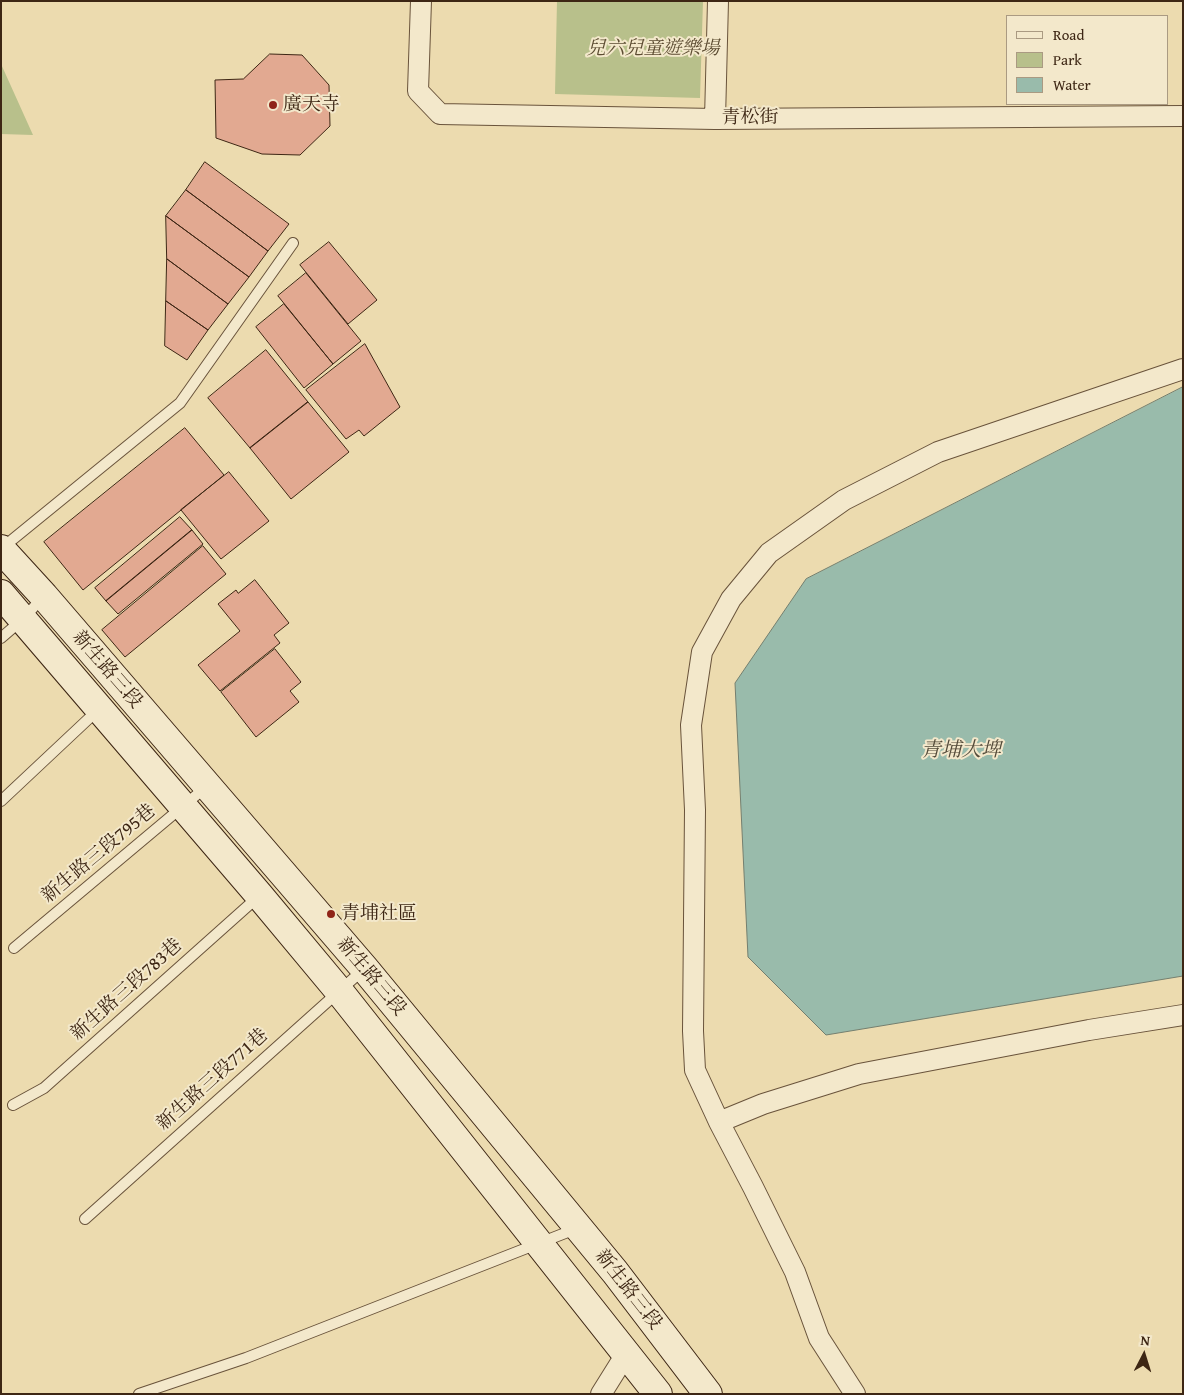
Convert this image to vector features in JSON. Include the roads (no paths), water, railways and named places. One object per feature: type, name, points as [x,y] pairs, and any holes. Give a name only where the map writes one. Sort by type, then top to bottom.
[{"type":"main road","name":"新生路三段","points":[[1,549],[44,596],[365,969],[579,1228],[708,1394]]},
{"type":"main road","name":"新生路三段","points":[[1,594],[339,991],[658,1394]]},
{"type":"street","name":"青松街","points":[[420,1],[418,91],[440,114],[715,119],[1183,116]]},
{"type":"street","points":[[715,119],[718,1]]},
{"type":"street","points":[[855,1394],[819,1338],[795,1272],[719,1122],[695,1070],[695,810],[691,725],[702,652],[731,599],[769,553],[844,500],[938,452],[1183,368]]},
{"type":"street","points":[[719,1122],[763,1104],[859,1074],[1089,1030],[1183,1015]]},
{"type":"street","points":[[601,1394],[626,1354]]},
{"type":"lane","points":[[1,549],[180,403],[293,243]]},
{"type":"lane","points":[[1,638],[23,619],[44,596]]},
{"type":"lane","points":[[1,800],[99,709]]},
{"type":"lane","name":"新生路三段795巷","points":[[14,948],[207,787]]},
{"type":"lane","name":"新生路三段783巷","points":[[13,1105],[44,1088],[259,895]]},
{"type":"lane","name":"新生路三段771巷","points":[[85,1219],[365,969]]},
{"type":"lane","points":[[139,1394],[246,1358],[579,1228]]},
{"type":"water","name":"青埔大埤","points":[[1183,387],[1183,976],[826,1035],[748,957],[735,683],[806,579]]},
{"type":"place","name":"廣天寺","points":[[273,105]]},
{"type":"place","name":"青埔社區","points":[[331,914]]},
{"type":"park label","name":"兒六兒童遊樂場","points":[[653,49]]}]
